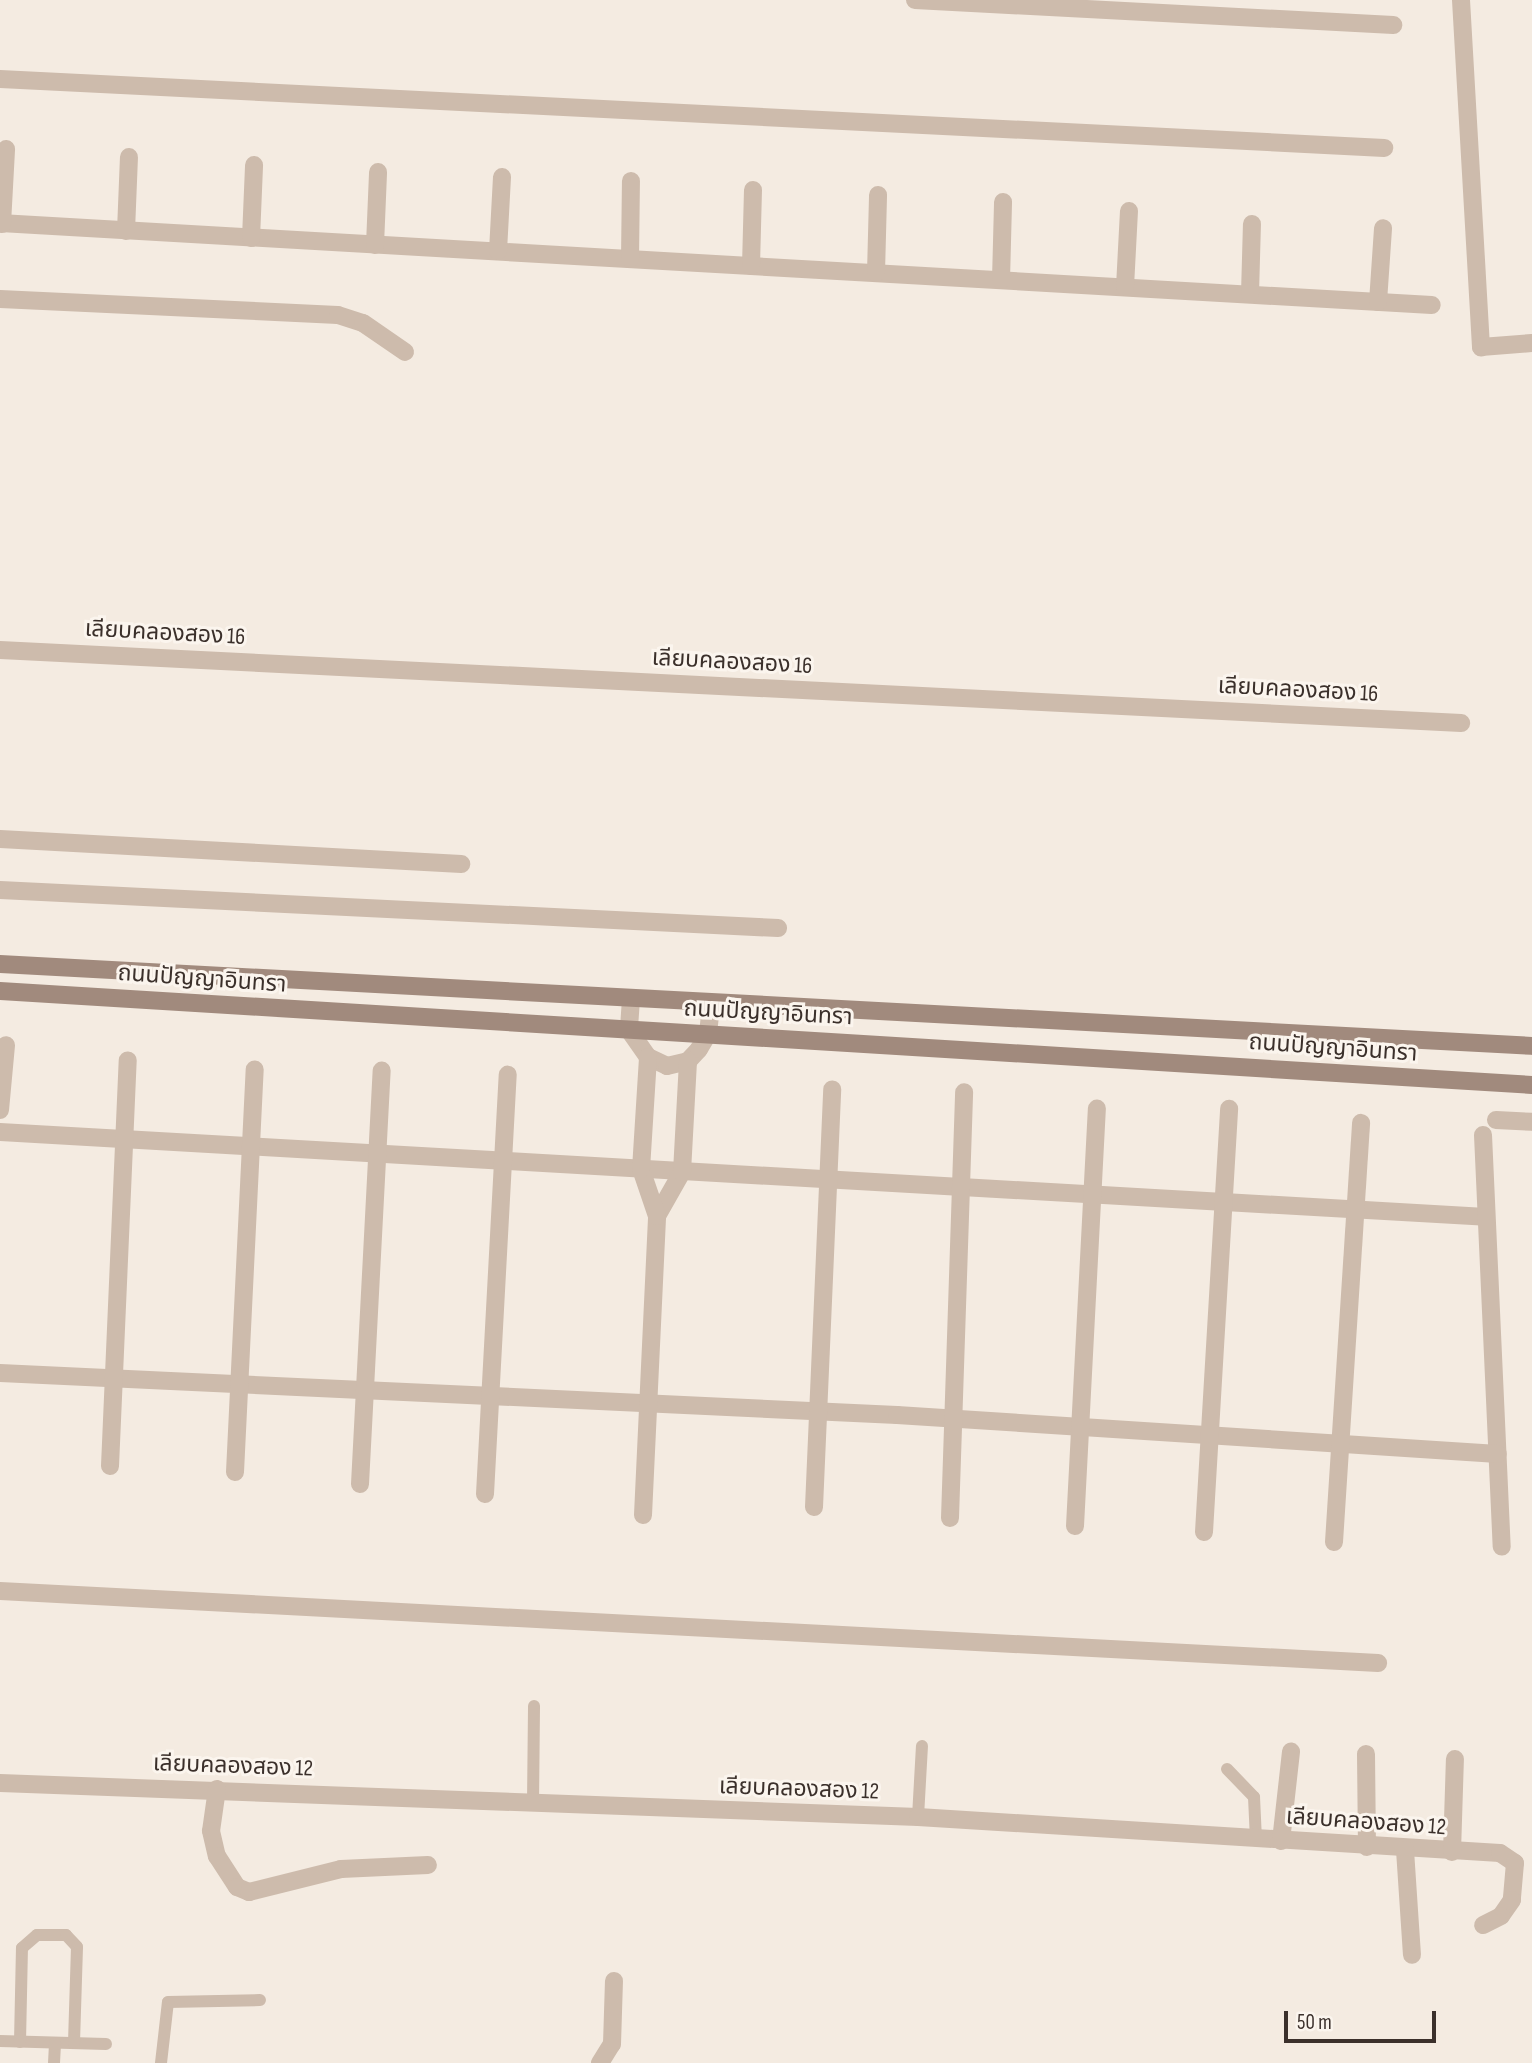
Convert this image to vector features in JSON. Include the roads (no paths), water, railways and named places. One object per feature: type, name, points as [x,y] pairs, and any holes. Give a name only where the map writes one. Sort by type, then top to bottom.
[{"type":"street","points":[[915,0],[1394,25]]},
{"type":"street","points":[[1461,0],[1482,347],[1532,342]]},
{"type":"street","points":[[0,79],[1384,148]]},
{"type":"street","points":[[6,149],[1,223],[1432,305]]},
{"type":"street","points":[[126,231],[129,157]]},
{"type":"street","points":[[251,237],[254,165]]},
{"type":"street","points":[[375,245],[378,172]]},
{"type":"street","points":[[498,251],[502,177]]},
{"type":"street","points":[[630,259],[631,181]]},
{"type":"street","points":[[751,266],[753,190]]},
{"type":"street","points":[[876,273],[878,195]]},
{"type":"street","points":[[1001,280],[1003,202]]},
{"type":"street","points":[[1125,287],[1129,211]]},
{"type":"street","points":[[1250,294],[1252,224]]},
{"type":"street","points":[[1378,302],[1382,228]]},
{"type":"street","points":[[0,299],[338,315],[363,323],[405,352]]},
{"type":"street","name":"เลียบคลองสอง 16","points":[[0,650],[1461,723]]},
{"type":"street","points":[[0,839],[461,864]]},
{"type":"street","points":[[0,890],[778,928]]},
{"type":"street","name":"ถนนปัญญาอินทรา","points":[[0,964],[1532,1046]]},
{"type":"street","name":"ถนนปัญญาอินทรา","points":[[0,991],[1532,1085]]},
{"type":"street","points":[[631,999],[629,1030],[648,1057],[667,1066],[688,1061]]},
{"type":"street","points":[[657,1216],[682,1171],[688,1061],[709,1034],[711,1004]]},
{"type":"street","points":[[0,1110],[6,1045]]},
{"type":"street","points":[[643,1516],[657,1216],[640,1169],[648,1057]]},
{"type":"street","points":[[110,1466],[128,1059]]},
{"type":"street","points":[[235,1472],[255,1069]]},
{"type":"street","points":[[360,1485],[382,1071]]},
{"type":"street","points":[[485,1494],[488,1399],[508,1076]]},
{"type":"street","points":[[814,1507],[832,1088]]},
{"type":"street","points":[[950,1518],[955,1420],[957,1183],[964,1092]]},
{"type":"street","points":[[1075,1526],[1077,1430],[1097,1109]]},
{"type":"street","points":[[1204,1532],[1230,1109]]},
{"type":"street","points":[[1496,1120],[1532,1122]]},
{"type":"street","points":[[1334,1542],[1353,1210],[1361,1123]]},
{"type":"street","points":[[0,1132],[640,1169],[957,1183],[1486,1217]]},
{"type":"street","points":[[1483,1135],[1502,1547]]},
{"type":"street","points":[[0,1373],[488,1399],[818,1412],[1498,1454]]},
{"type":"street","points":[[0,1591],[1378,1663]]},
{"type":"street","points":[[1281,1841],[1291,1752]]},
{"type":"street","points":[[1366,1754],[1367,1847]]},
{"type":"street","points":[[1452,1852],[1455,1759]]},
{"type":"street","name":"เลียบคลองสอง 12","points":[[0,1783],[918,1817],[1405,1850],[1500,1853],[1515,1863],[1508,1910],[1483,1925]]},
{"type":"street","points":[[217,1789],[211,1831],[217,1856],[237,1887],[249,1892],[341,1869],[428,1865]]},
{"type":"street","points":[[1405,1850],[1412,1955]]},
{"type":"street","points":[[600,2063],[612,2043],[614,1981]]},
{"type":"lane","points":[[533,1803],[534,1706]]},
{"type":"lane","points":[[918,1817],[922,1746]]},
{"type":"lane","points":[[1227,1769],[1254,1797],[1256,1840]]},
{"type":"lane","points":[[19,2042],[22,1948],[37,1935],[66,1935],[77,1947],[74,2043]]},
{"type":"lane","points":[[161,2063],[168,2002],[260,2000]]},
{"type":"lane","points":[[0,2041],[106,2044]]},
{"type":"lane","points":[[54,2063],[55,2043]]}]
